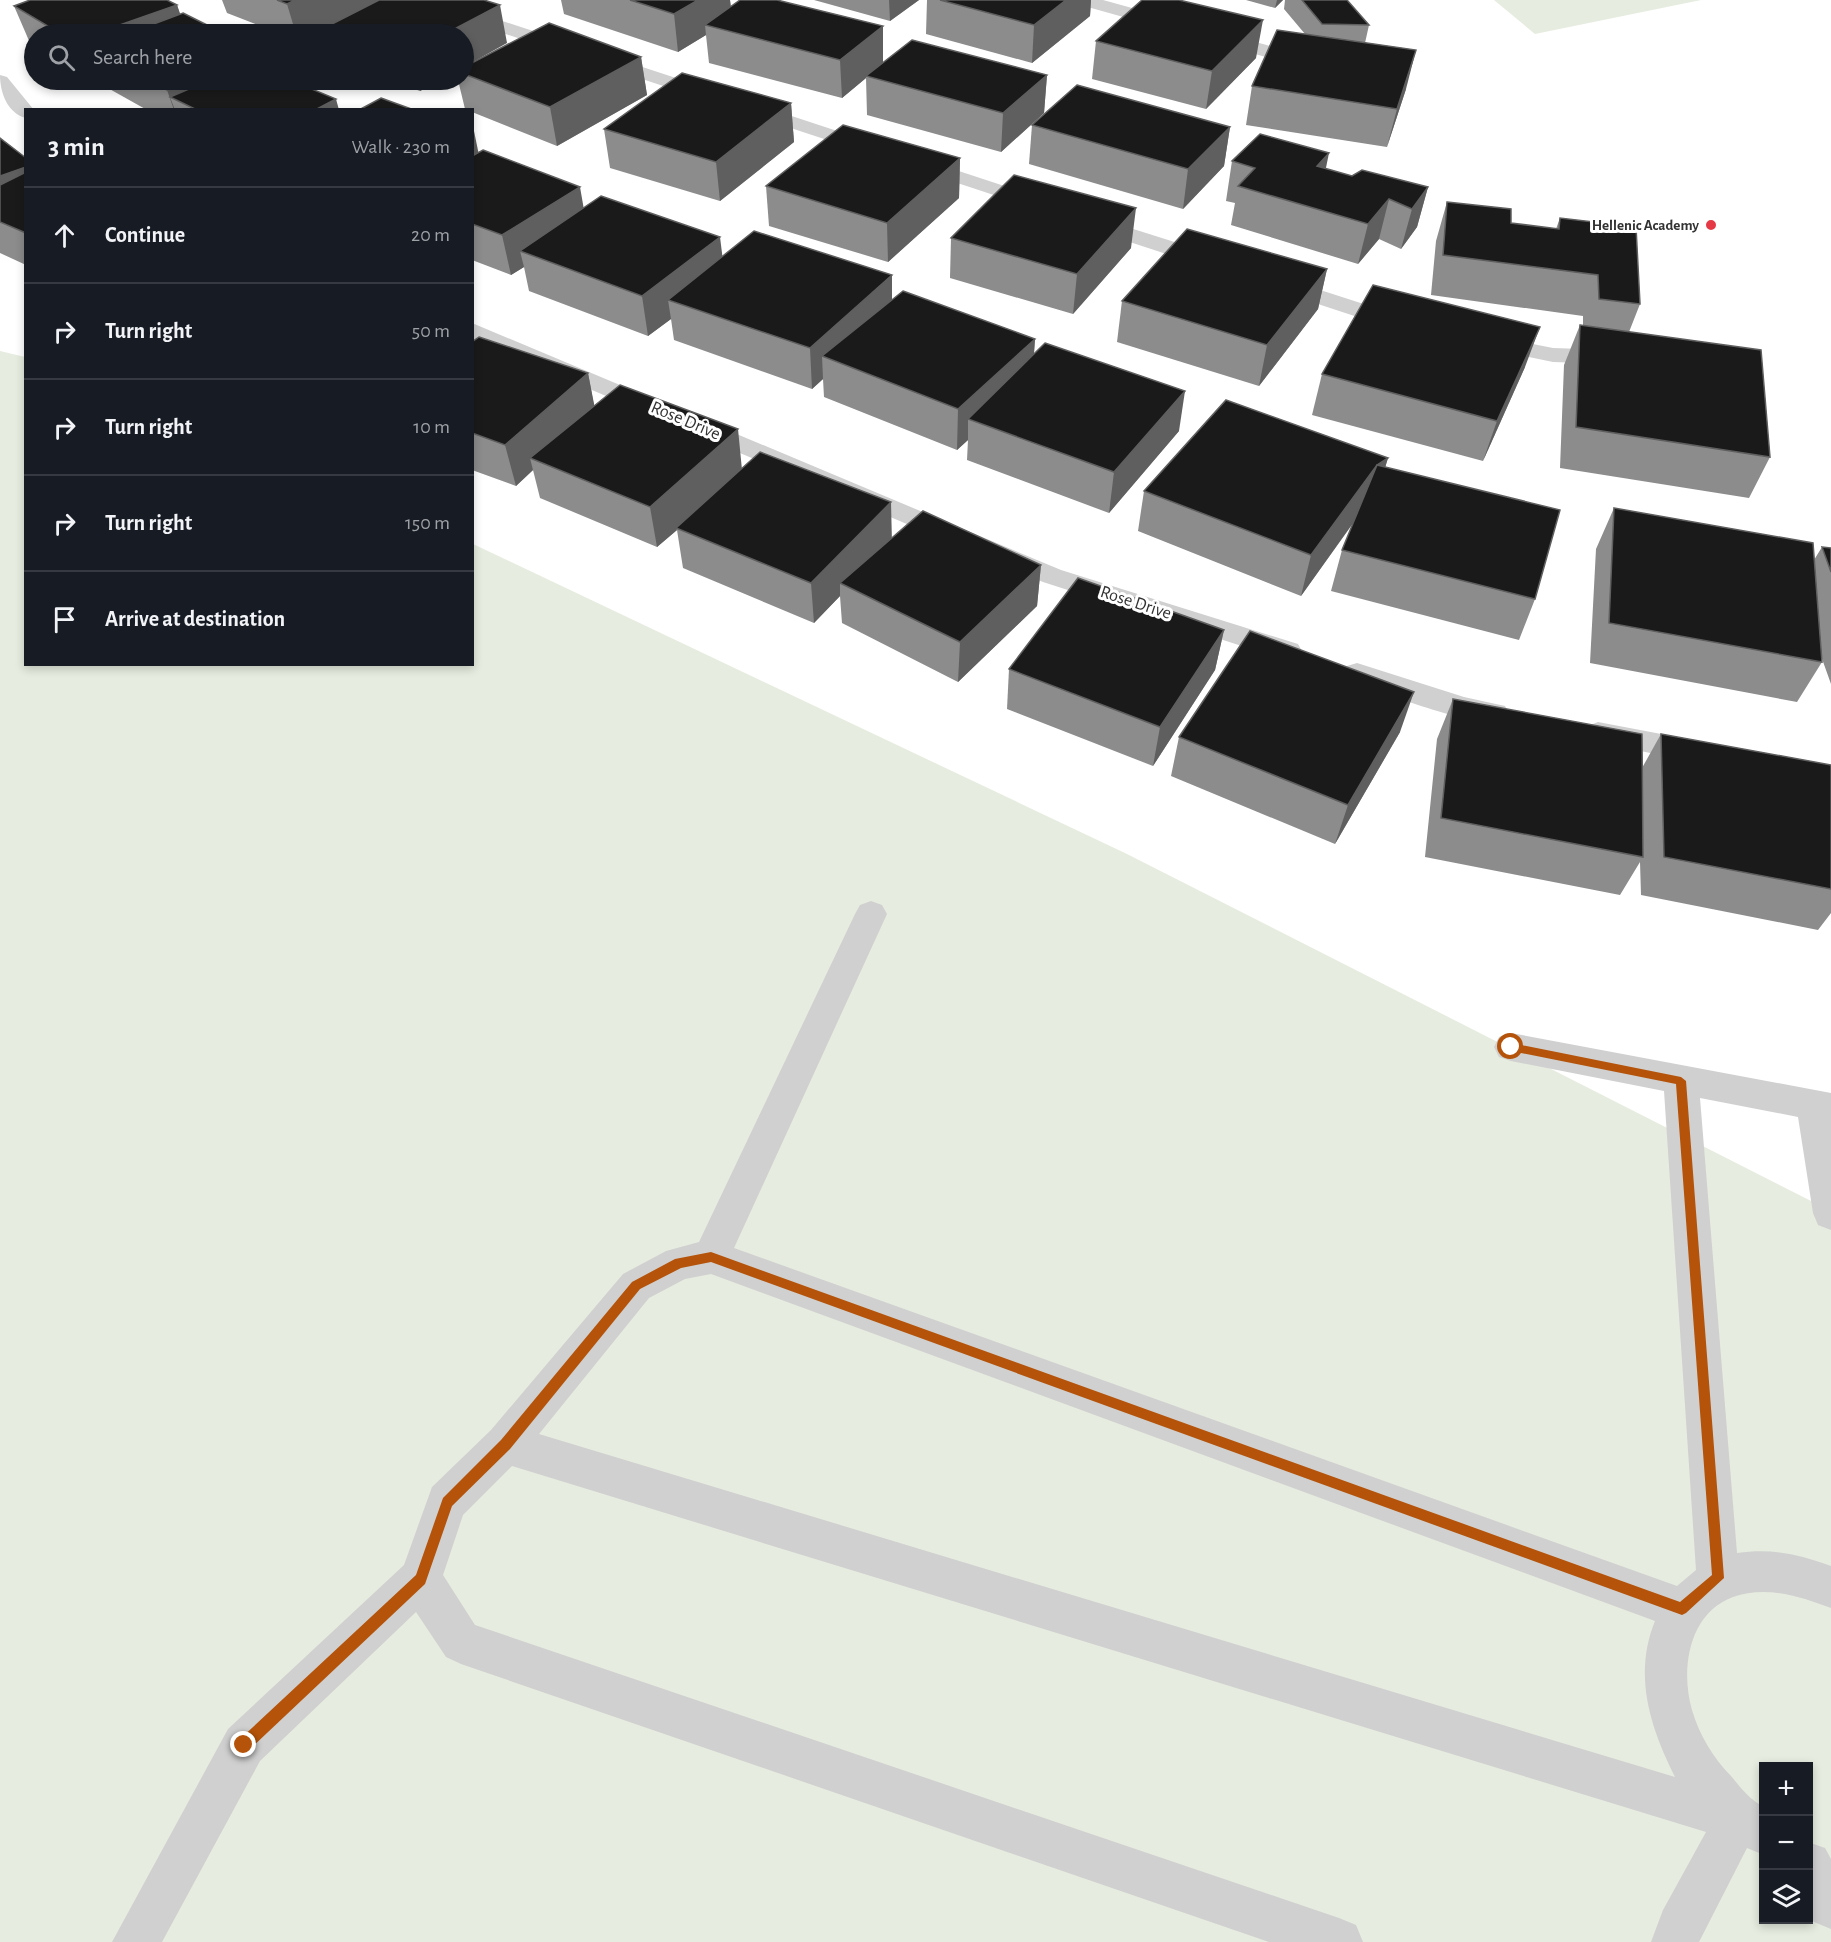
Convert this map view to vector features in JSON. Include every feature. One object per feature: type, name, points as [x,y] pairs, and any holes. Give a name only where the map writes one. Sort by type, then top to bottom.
[{"type":"lane","points":[[437,0],[469,16],[1228,266]]},
{"type":"lane","points":[[1083,0],[1298,60],[1330,61]]},
{"type":"lane","points":[[0,81],[24,110]]},
{"type":"lane","points":[[1262,278],[1421,328]]},
{"type":"lane","name":"Rose Drive","points":[[474,331],[1052,576],[1462,707],[1521,718]]},
{"type":"lane","points":[[1465,338],[1552,355],[1636,357]]},
{"type":"lane","points":[[1579,730],[1719,757]]},
{"type":"lane","points":[[711,1257],[871,914]]},
{"type":"lane","points":[[1511,1047],[1822,1107],[1831,1213]]},
{"type":"lane","points":[[1681,1081],[1718,1578]]},
{"type":"lane","points":[[136,1942],[244,1745],[420,1579],[447,1502],[506,1444],[636,1286],[679,1263],[711,1257],[1682,1609]]},
{"type":"lane","points":[[506,1444],[1751,1825]]},
{"type":"lane","points":[[1751,1825],[1694,1766],[1669,1708],[1665,1653],[1682,1609],[1718,1578],[1761,1569],[1809,1577],[1831,1587]]},
{"type":"lane","points":[[420,1579],[461,1642],[1339,1942]]},
{"type":"lane","points":[[1675,1942],[1680,1927],[1751,1825]]},
{"type":"lane","points":[[1813,1851],[1831,1853]]},
{"type":"lane","points":[[1812,1870],[1831,1905]]},
{"type":"shaded area","points":[[1494,0],[1701,0],[1535,34]]},
{"type":"shaded area","points":[[0,351],[24,357],[24,666],[474,666],[474,544],[1127,854],[1819,1205],[1831,1203],[1831,1942],[0,1942]]},
{"type":"building","points":[[30,0],[167,0],[177,5],[123,24],[44,24],[14,6]]},
{"type":"building","points":[[277,0],[295,0],[287,4]]},
{"type":"building","points":[[379,0],[484,0],[500,5],[464,24],[332,24]]},
{"type":"building","points":[[630,0],[698,0],[674,14]]},
{"type":"building","points":[[740,0],[777,0],[883,26],[840,60],[705,25]]},
{"type":"building","points":[[940,0],[1066,0],[1034,25]]},
{"type":"building","points":[[1142,0],[1179,0],[1263,20],[1212,71],[1096,41]]},
{"type":"building","points":[[1302,0],[1347,0],[1369,25],[1322,24]]},
{"type":"building","points":[[183,13],[205,24],[154,24]]},
{"type":"building","points":[[549,23],[641,57],[550,107],[474,78],[474,62]]},
{"type":"building","points":[[1277,30],[1416,50],[1397,109],[1252,86]]},
{"type":"building","points":[[912,40],[1047,75],[1003,113],[866,76]]},
{"type":"building","points":[[682,73],[791,103],[716,162],[604,129]]},
{"type":"building","points":[[1077,85],[1230,127],[1188,169],[1032,125]]},
{"type":"building","points":[[186,90],[314,90],[336,99],[319,108],[193,108],[170,97]]},
{"type":"building","points":[[381,98],[408,108],[363,108]]},
{"type":"building","points":[[843,125],[960,158],[887,223],[766,186]]},
{"type":"building","points":[[1260,134],[1329,153],[1317,166],[1352,176],[1362,170],[1428,187],[1412,209],[1389,199],[1368,224],[1238,186],[1255,168],[1232,161]]},
{"type":"building","points":[[0,138],[24,156],[24,168],[0,176]]},
{"type":"building","points":[[483,150],[580,187],[502,235],[474,225],[474,155]]},
{"type":"building","points":[[24,173],[24,232],[0,222],[0,185]]},
{"type":"building","points":[[1014,175],[1136,208],[1077,274],[951,238]]},
{"type":"building","points":[[601,196],[720,237],[642,296],[520,251]]},
{"type":"building","points":[[1447,202],[1511,209],[1511,223],[1559,229],[1560,218],[1636,227],[1640,304],[1599,299],[1598,275],[1443,255]]},
{"type":"building","points":[[1187,229],[1327,269],[1267,345],[1122,301]]},
{"type":"building","points":[[754,231],[892,275],[810,348],[668,300]]},
{"type":"building","points":[[1373,285],[1540,327],[1497,421],[1322,374]]},
{"type":"building","points":[[903,291],[1035,339],[958,409],[822,356]]},
{"type":"building","points":[[1580,325],[1761,350],[1770,457],[1576,427]]},
{"type":"building","points":[[479,337],[588,373],[505,445],[474,434],[474,341]]},
{"type":"building","points":[[1045,343],[1185,391],[1114,472],[968,419]]},
{"type":"building","points":[[620,385],[738,429],[650,507],[530,458]]},
{"type":"building","points":[[1226,400],[1388,458],[1377,465],[1311,555],[1144,491]]},
{"type":"building","points":[[760,452],[891,502],[811,583],[676,528]]},
{"type":"building","points":[[1377,465],[1560,510],[1535,599],[1342,550]]},
{"type":"building","points":[[1614,508],[1813,543],[1822,662],[1609,623]]},
{"type":"building","points":[[923,511],[1041,565],[960,642],[840,583]]},
{"type":"building","points":[[1822,547],[1831,548],[1831,572]]},
{"type":"building","points":[[1078,578],[1224,630],[1160,727],[1009,669]]},
{"type":"building","points":[[1250,631],[1414,692],[1348,805],[1179,737]]},
{"type":"building","points":[[1453,699],[1642,734],[1643,857],[1441,818]]},
{"type":"building","points":[[1661,734],[1831,765],[1831,889],[1664,857]]},
{"type":"place","name":"Hellenic Academy","points":[[1711,225]]},
{"type":"route","points":[[244,1745],[420,1579],[447,1502],[506,1444],[636,1286],[679,1263],[711,1257],[1682,1609],[1718,1578],[1681,1081],[1511,1047]]}]
